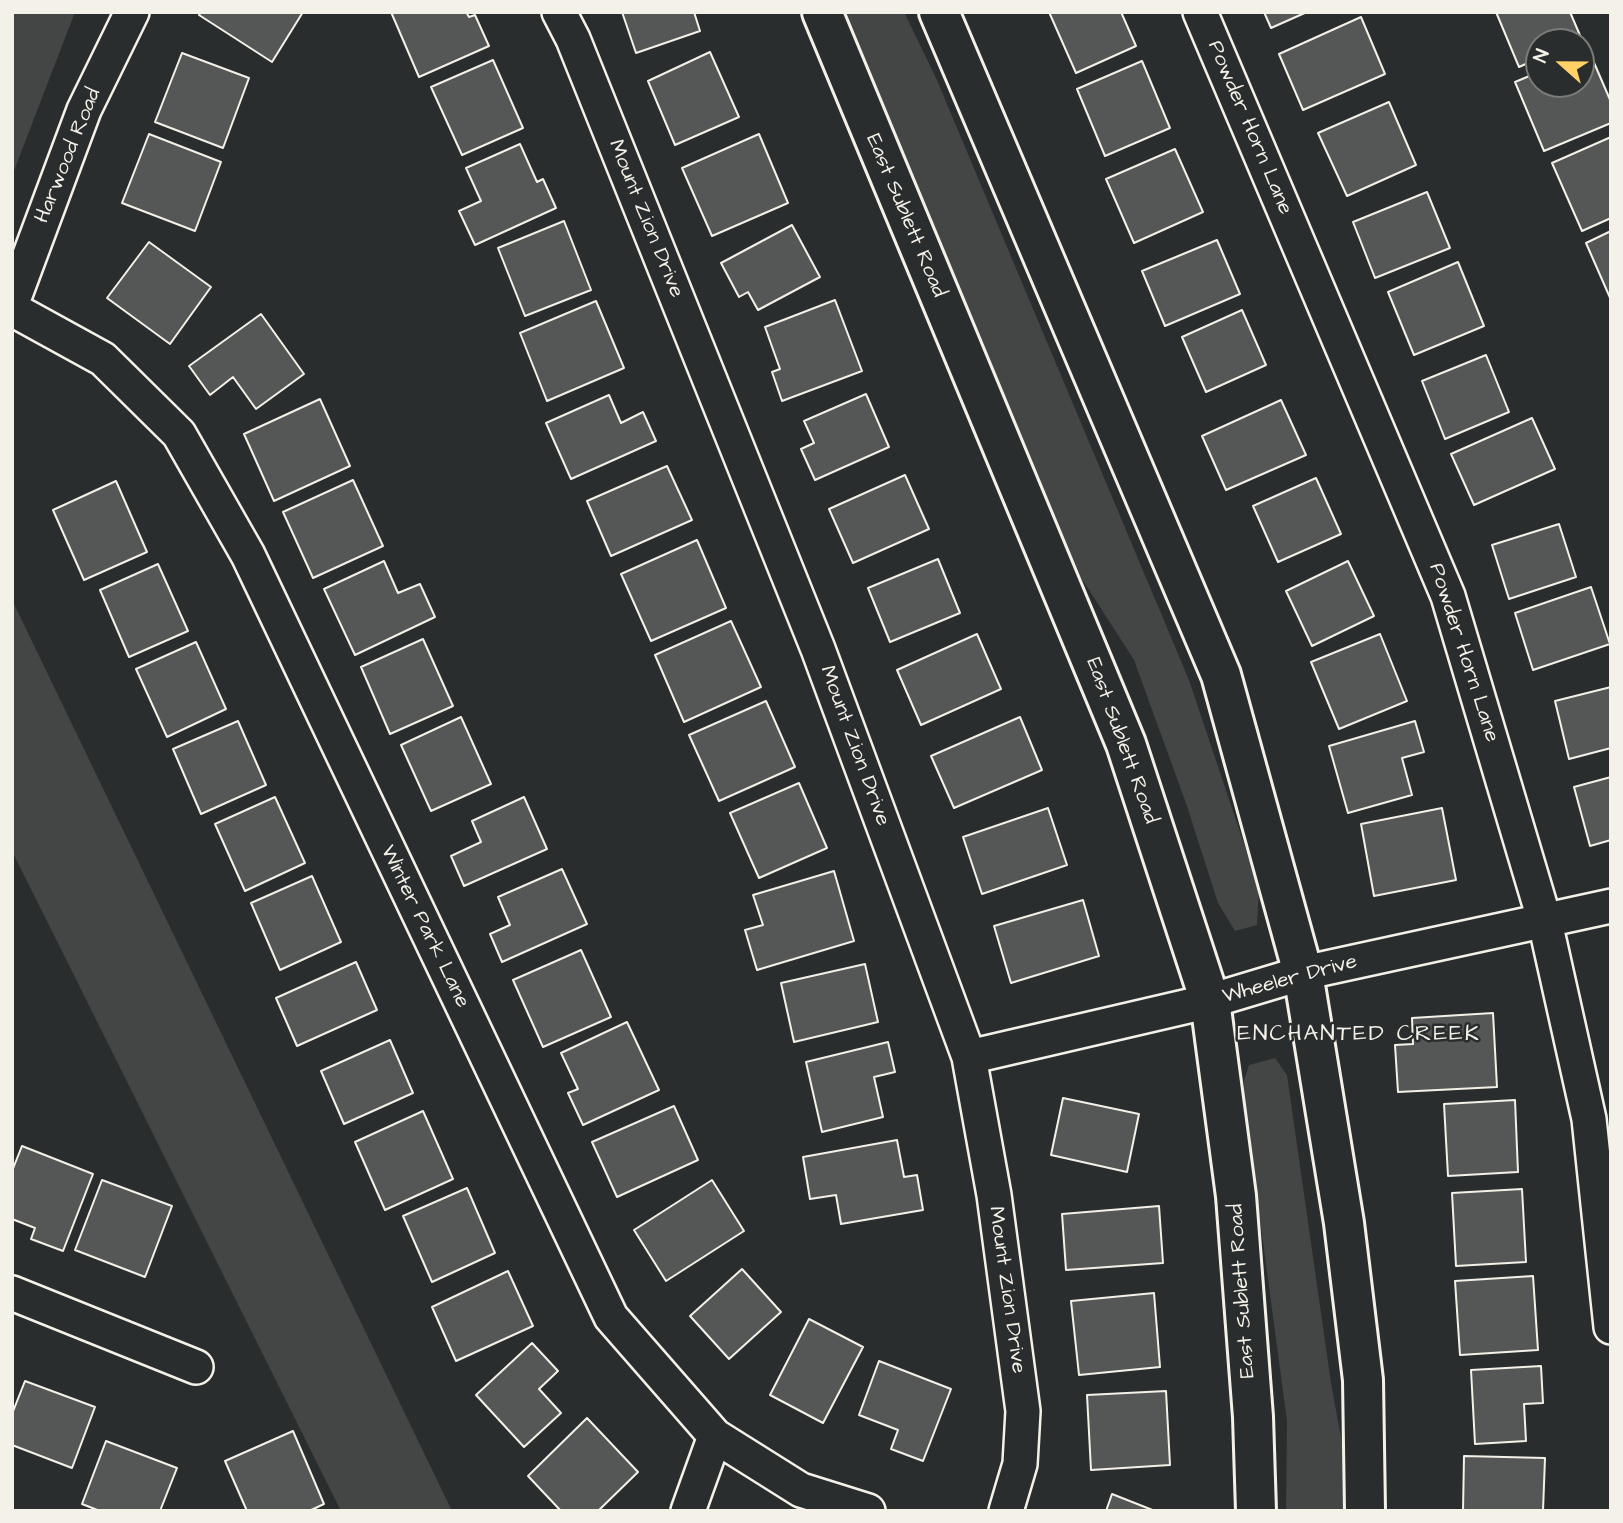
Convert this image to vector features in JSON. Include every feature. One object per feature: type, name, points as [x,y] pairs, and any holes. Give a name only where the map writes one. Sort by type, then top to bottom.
[{"type":"main road","name":"East Sublett Road","points":[[822,12],[1126,744],[1210,1002],[1236,1196],[1253,1417],[1256,1511]]},
{"type":"main road","points":[[939,12],[1221,675],[1303,973],[1344,1223],[1363,1380],[1365,1511]]},
{"type":"street","name":"Harwood Road","points":[[12,306],[84,110],[132,12]]},
{"type":"street","name":"Mount Zion Drive","points":[[559,12],[573,39],[818,649],[969,1057],[994,1195],[1023,1411],[1020,1464],[1006,1511]]},
{"type":"street","name":"Powder Horn Lane","points":[[1200,12],[1448,596],[1545,922],[1589,1119],[1611,1328]]},
{"type":"street","name":"Winter Park Lane","points":[[12,306],[103,359],[179,434],[248,555],[611,1317],[715,1436],[802,1490],[868,1511]]},
{"type":"street","name":"Wheeler Drive","points":[[969,1057],[1210,1002],[1303,973],[1611,906]]},
{"type":"street","points":[[12,1293],[195,1367]]},
{"type":"street","points":[[688,1511],[715,1436]]},
{"type":"shaded area","points":[[12,12],[75,12],[12,176]]},
{"type":"shaded area","points":[[842,12],[904,12],[936,78],[1189,680],[1259,889],[1257,925],[1235,931],[1218,903],[1187,806],[1134,660],[1082,579],[1036,477]]},
{"type":"shaded area","points":[[12,600],[452,1511],[341,1511],[12,851]]},
{"type":"shaded area","points":[[1275,1058],[1287,1075],[1331,1383],[1349,1481],[1349,1511],[1286,1511],[1287,1421],[1244,1100],[1244,1081],[1249,1065]]},
{"type":"building","points":[[201,12],[303,12],[272,62],[199,15]]},
{"type":"building","points":[[391,12],[466,12],[469,17],[475,15],[489,46],[419,77]]},
{"type":"building","points":[[622,12],[694,12],[700,31],[636,53]]},
{"type":"building","points":[[1049,12],[1121,12],[1136,46],[1076,73]]},
{"type":"building","points":[[1264,12],[1307,12],[1271,28]]},
{"type":"building","points":[[1496,12],[1570,12],[1577,28],[1525,28],[1525,64],[1519,67]]},
{"type":"building","points":[[1361,17],[1385,74],[1303,110],[1279,54]]},
{"type":"building","points":[[710,52],[739,117],[675,145],[648,81]]},
{"type":"building","points":[[182,53],[249,78],[223,148],[155,122]]},
{"type":"building","points":[[493,60],[523,128],[462,155],[431,87]]},
{"type":"building","points":[[1142,61],[1170,128],[1105,156],[1077,89]]},
{"type":"building","points":[[1595,65],[1611,102],[1611,123],[1544,151],[1515,82],[1525,78],[1525,98],[1595,98]]},
{"type":"building","points":[[1389,102],[1416,165],[1347,196],[1318,133]]},
{"type":"building","points":[[149,134],[221,162],[195,231],[122,203]]},
{"type":"building","points":[[759,134],[788,203],[712,236],[682,168]]},
{"type":"building","points":[[1611,137],[1611,218],[1582,231],[1552,163]]},
{"type":"building","points":[[520,144],[537,182],[543,179],[556,208],[475,245],[459,211],[481,201],[466,168]]},
{"type":"building","points":[[1175,149],[1203,212],[1134,243],[1106,179]]},
{"type":"building","points":[[1427,192],[1450,248],[1375,278],[1353,222]]},
{"type":"building","points":[[564,221],[591,290],[525,316],[498,248]]},
{"type":"building","points":[[792,225],[820,277],[758,310],[748,292],[739,297],[721,263]]},
{"type":"building","points":[[1611,231],[1611,300],[1586,243]]},
{"type":"building","points":[[1217,240],[1240,294],[1165,326],[1142,271]]},
{"type":"building","points":[[149,242],[211,287],[170,344],[107,298]]},
{"type":"building","points":[[1458,262],[1484,326],[1414,355],[1388,292]]},
{"type":"building","points":[[835,300],[862,371],[782,401],[772,372],[780,369],[765,327]]},
{"type":"building","points":[[596,301],[624,368],[547,401],[520,333]]},
{"type":"building","points":[[1242,310],[1266,365],[1206,392],[1182,337]]},
{"type":"building","points":[[261,314],[304,374],[256,409],[233,377],[210,395],[189,366]]},
{"type":"building","points":[[1486,355],[1509,412],[1445,439],[1422,381]]},
{"type":"building","points":[[866,394],[889,447],[815,480],[801,449],[814,443],[804,421]]},
{"type":"building","points":[[609,395],[621,423],[643,412],[656,441],[571,479],[546,423]]},
{"type":"building","points":[[320,399],[350,466],[274,501],[244,434]]},
{"type":"building","points":[[1281,400],[1306,455],[1226,490],[1202,436]]},
{"type":"building","points":[[1532,418],[1555,469],[1474,505],[1451,454]]},
{"type":"building","points":[[667,466],[692,520],[611,556],[587,501]]},
{"type":"building","points":[[905,475],[929,529],[853,563],[829,509]]},
{"type":"building","points":[[1316,478],[1341,534],[1278,562],[1253,506]]},
{"type":"building","points":[[353,480],[383,546],[313,578],[283,512]]},
{"type":"building","points":[[116,481],[147,552],[84,580],[53,510]]},
{"type":"building","points":[[1559,524],[1576,577],[1509,599],[1492,545]]},
{"type":"building","points":[[697,540],[726,608],[651,641],[621,574]]},
{"type":"building","points":[[938,559],[960,613],[890,642],[868,588]]},
{"type":"building","points":[[384,561],[398,593],[420,584],[435,617],[355,655],[324,589]]},
{"type":"building","points":[[1348,561],[1374,616],[1312,646],[1286,591]]},
{"type":"building","points":[[158,564],[188,631],[129,657],[100,590]]},
{"type":"building","points":[[1591,587],[1610,644],[1533,670],[1515,613]]},
{"type":"building","points":[[731,621],[761,687],[684,722],[655,655]]},
{"type":"building","points":[[977,634],[1001,689],[921,725],[897,670]]},
{"type":"building","points":[[1380,634],[1407,701],[1339,729],[1311,662]]},
{"type":"building","points":[[423,639],[453,706],[390,734],[361,667]]},
{"type":"building","points":[[196,642],[226,709],[167,737],[136,669]]},
{"type":"building","points":[[1611,687],[1611,748],[1569,759],[1555,701]]},
{"type":"building","points":[[766,701],[795,767],[719,801],[689,735]]},
{"type":"building","points":[[461,717],[491,784],[431,811],[401,745]]},
{"type":"building","points":[[1020,717],[1042,770],[954,808],[931,756]]},
{"type":"building","points":[[238,721],[266,785],[201,814],[173,749]]},
{"type":"building","points":[[1415,721],[1424,752],[1402,758],[1412,795],[1348,813],[1329,746]]},
{"type":"building","points":[[1611,777],[1611,840],[1590,846],[1574,787]]},
{"type":"building","points":[[799,783],[827,848],[759,878],[730,813]]},
{"type":"building","points":[[275,797],[305,863],[245,891],[215,824]]},
{"type":"building","points":[[524,797],[547,849],[464,886],[451,856],[481,842],[472,821]]},
{"type":"building","points":[[1048,808],[1067,865],[982,894],[963,837]]},
{"type":"building","points":[[1442,808],[1456,880],[1374,896],[1361,824]]},
{"type":"building","points":[[562,869],[587,924],[502,962],[490,934],[510,925],[498,897]]},
{"type":"building","points":[[834,871],[854,941],[757,970],[745,930],[763,925],[753,895]]},
{"type":"building","points":[[312,876],[341,942],[280,970],[251,903]]},
{"type":"building","points":[[1083,900],[1099,956],[1011,983],[994,926]]},
{"type":"building","points":[[581,950],[611,1017],[543,1047],[513,980]]},
{"type":"building","points":[[356,962],[377,1010],[297,1046],[276,998]]},
{"type":"building","points":[[865,964],[878,1022],[794,1042],[781,983]]},
{"type":"building","points":[[1493,1013],[1497,1087],[1398,1092],[1395,1045],[1413,1044],[1412,1018]]},
{"type":"building","points":[[627,1022],[659,1090],[583,1125],[568,1093],[578,1089],[561,1053]]},
{"type":"building","points":[[390,1040],[413,1093],[344,1124],[321,1071]]},
{"type":"building","points":[[888,1042],[895,1072],[874,1077],[883,1117],[822,1132],[806,1062]]},
{"type":"building","points":[[1063,1098],[1139,1114],[1127,1172],[1051,1155]]},
{"type":"building","points":[[1515,1100],[1518,1172],[1448,1176],[1444,1104]]},
{"type":"building","points":[[674,1106],[698,1160],[617,1197],[592,1142]]},
{"type":"building","points":[[423,1111],[453,1179],[385,1210],[355,1142]]},
{"type":"building","points":[[897,1140],[904,1177],[917,1175],[923,1210],[841,1224],[836,1195],[810,1199],[803,1157]]},
{"type":"building","points":[[22,1146],[93,1174],[63,1251],[31,1239],[35,1228],[12,1219],[12,1171]]},
{"type":"building","points":[[102,1180],[172,1206],[145,1277],[75,1250]]},
{"type":"building","points":[[712,1180],[744,1231],[666,1281],[634,1230]]},
{"type":"building","points":[[467,1188],[495,1253],[432,1282],[403,1216]]},
{"type":"building","points":[[1522,1189],[1526,1262],[1456,1266],[1452,1193]]},
{"type":"building","points":[[1159,1206],[1163,1263],[1066,1270],[1062,1214]]},
{"type":"building","points":[[742,1269],[781,1312],[729,1359],[690,1316]]},
{"type":"building","points":[[508,1271],[533,1326],[456,1361],[432,1307]]},
{"type":"building","points":[[1533,1276],[1538,1350],[1460,1355],[1455,1281]]},
{"type":"building","points":[[1154,1293],[1160,1367],[1079,1375],[1071,1301]]},
{"type":"building","points":[[809,1319],[863,1347],[823,1423],[770,1395]]},
{"type":"building","points":[[532,1343],[558,1371],[539,1389],[561,1413],[524,1447],[476,1395]]},
{"type":"building","points":[[879,1361],[951,1389],[923,1461],[891,1449],[898,1430],[859,1415]]},
{"type":"building","points":[[1541,1366],[1543,1403],[1524,1404],[1526,1441],[1475,1444],[1471,1370]]},
{"type":"building","points":[[25,1381],[95,1407],[72,1468],[12,1445],[12,1414]]},
{"type":"building","points":[[1166,1391],[1170,1465],[1091,1470],[1087,1395]]},
{"type":"building","points":[[587,1418],[638,1472],[598,1511],[561,1511],[528,1476]]},
{"type":"building","points":[[293,1431],[324,1504],[309,1511],[247,1511],[225,1461]]},
{"type":"building","points":[[106,1441],[177,1468],[160,1511],[100,1511],[82,1504]]},
{"type":"building","points":[[1464,1456],[1545,1458],[1543,1511],[1463,1511]]},
{"type":"building","points":[[1112,1494],[1155,1511],[1106,1511]]},
{"type":"district","name":"ENCHANTED CREEK","points":[[1359,1035]]}]
